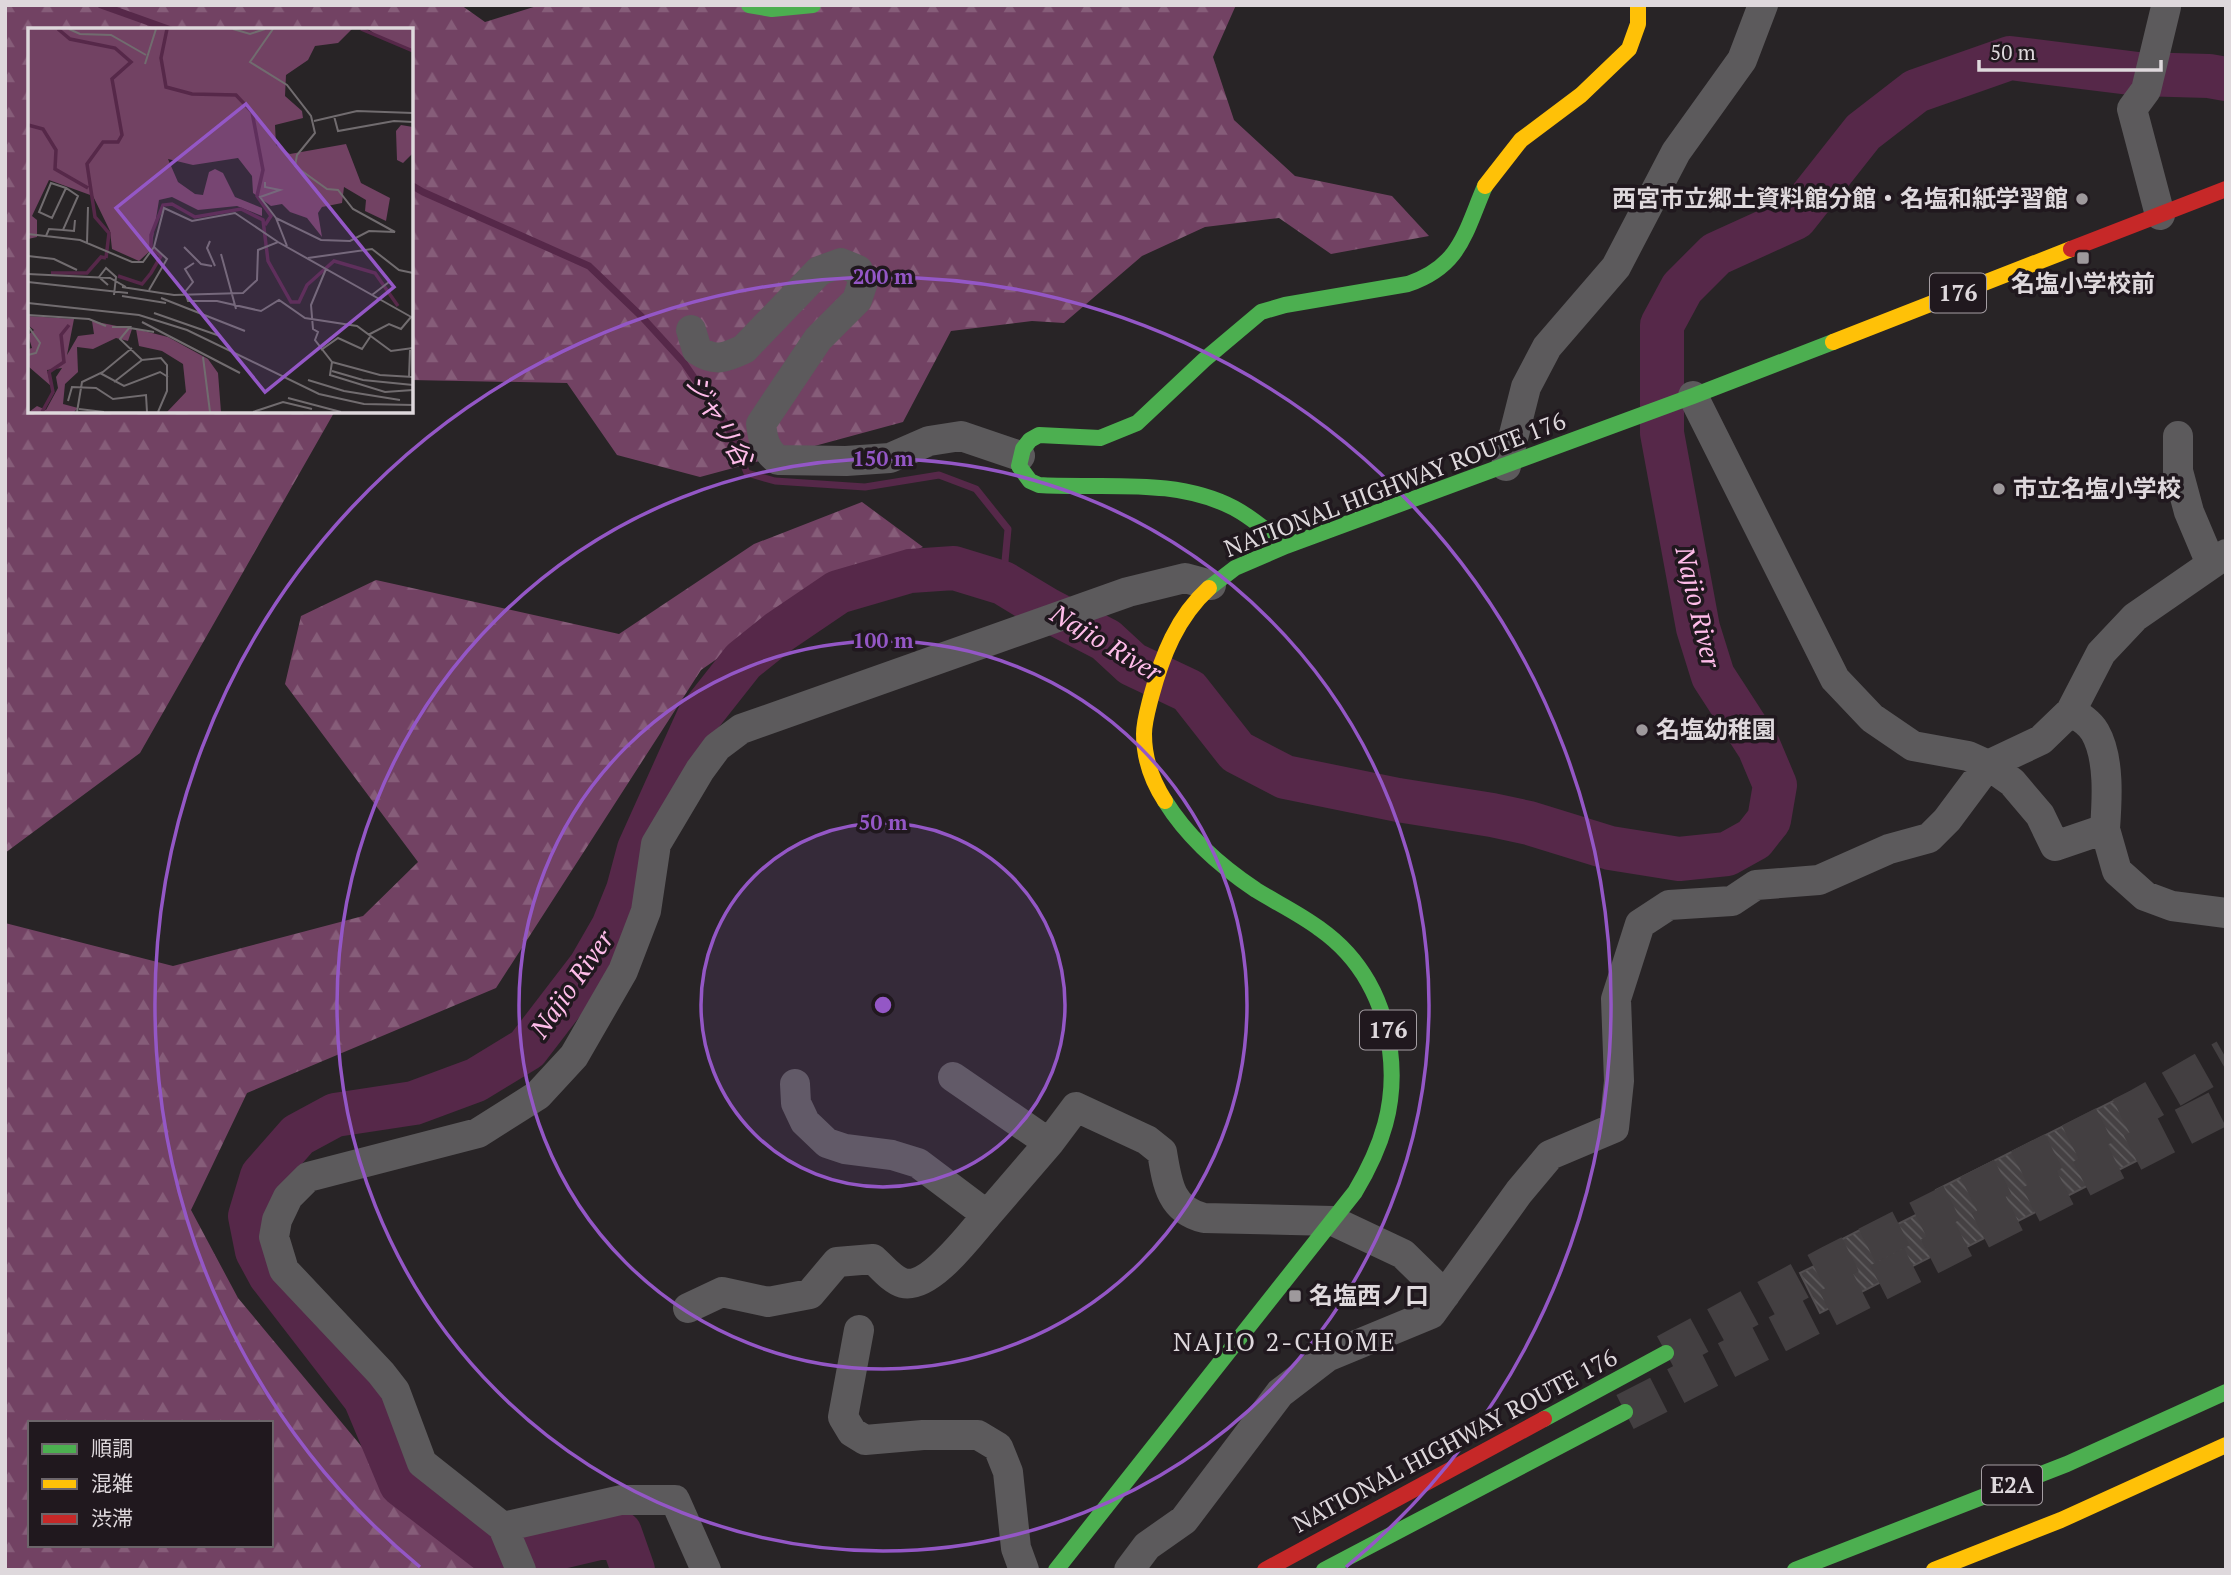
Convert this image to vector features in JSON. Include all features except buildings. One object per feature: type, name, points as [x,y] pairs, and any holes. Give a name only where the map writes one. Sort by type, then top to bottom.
[{"type":"main road","points":[[749,5],[755,8],[813,5]]},
{"type":"main road","points":[[1286,546],[1232,506],[1192,492],[1143,487],[1039,485],[1024,475],[1019,466],[1020,456],[1030,440],[1040,435],[1100,438],[1137,423],[1204,360],[1261,312],[1285,305],[1408,284],[1423,279],[1449,261],[1461,244],[1486,184],[1521,140],[1581,95],[1629,49],[1638,24],[1638,5]]},
{"type":"main road","name":"NATIONAL HIGHWAY ROUTE 176","points":[[1056,1570],[1333,1221],[1369,1170],[1393,1103],[1392,1060],[1385,1015],[1362,971],[1341,945],[1323,930],[1207,855],[1172,814],[1152,780],[1144,734],[1164,651],[1179,623],[1211,585],[1230,571],[1286,546],[1691,396],[2226,189]]},
{"type":"main road","name":"NATIONAL HIGHWAY ROUTE 176","points":[[1265,1570],[1666,1353]]},
{"type":"main road","name":"E2A","points":[[1795,1570],[2045,1473],[2182,1414],[2226,1392]]},
{"type":"main road","points":[[1324,1570],[1625,1412]]},
{"type":"main road","name":"E2A","points":[[1934,1570],[2061,1520],[2226,1445]]},
{"type":"street","points":[[1506,466],[1527,387],[1547,347],[1616,267],[1676,152],[1742,60],[1763,5]]},
{"type":"street","points":[[2160,215],[2132,109],[2146,90],[2165,7]]},
{"type":"street","points":[[691,330],[697,350],[709,358],[729,356],[744,349],[819,271],[841,263],[858,270],[863,282],[857,300],[818,339],[761,424],[764,443],[770,454],[778,460],[846,461],[890,458],[929,441],[961,436],[1020,456]]},
{"type":"street","points":[[1691,396],[1835,679],[1872,718],[1913,746],[1968,756],[1988,765],[2012,782],[2040,815],[2055,846],[2105,829]]},
{"type":"street","points":[[1129,1570],[1146,1546],[1184,1520],[1280,1393],[1327,1357],[1431,1314],[1519,1192],[1550,1155],[1614,1128],[1619,1081],[1615,999],[1640,925],[1669,905],[1732,901],[1756,885],[1819,880],[1889,849],[1928,838],[1947,820],[1988,765],[2041,740],[2071,710],[2101,653],[2135,617],[2218,559],[2189,512],[2178,471],[2178,436]]},
{"type":"street","points":[[521,1570],[503,1527],[422,1463],[395,1391],[284,1270],[274,1237],[277,1220],[288,1197],[308,1177],[478,1133],[537,1095],[574,1056],[623,971],[646,911],[656,844],[700,770],[717,747],[741,729],[1128,592],[1185,578],[1211,585]]},
{"type":"street","points":[[2071,710],[2095,732],[2102,753],[2107,793],[2105,829],[2117,871],[2145,896],[2172,906],[2226,913]]},
{"type":"street","points":[[953,1077],[1049,1143]]},
{"type":"street","points":[[795,1083],[796,1103],[805,1122],[828,1143],[845,1149],[892,1155],[918,1163],[987,1215]]},
{"type":"street","points":[[688,1308],[722,1292],[768,1302],[810,1294],[837,1262],[873,1259],[896,1280],[907,1284],[928,1277],[987,1215],[1076,1107],[1147,1140],[1162,1152],[1167,1184],[1178,1203],[1189,1214],[1204,1218],[1333,1221],[1403,1254],[1445,1295]]},
{"type":"street","points":[[859,1329],[843,1416],[852,1432],[865,1440],[923,1435],[978,1435],[999,1447],[1008,1472],[1016,1548],[1024,1570]]},
{"type":"street","points":[[503,1527],[621,1500],[675,1500],[706,1570]]},
{"type":"green space","points":[[5,5],[461,5],[485,22],[540,5],[1236,5],[1213,57],[1234,120],[1295,176],[1392,196],[1429,236],[1331,254],[1279,218],[1205,227],[1142,256],[1064,323],[1032,321],[951,331],[903,422],[700,477],[617,455],[567,383],[413,380],[413,28],[28,28],[28,413],[334,413],[140,753],[5,853]]},
{"type":"green space","points":[[862,502],[923,547],[806,597],[701,670],[496,988],[247,1093],[191,1210],[238,1298],[402,1495],[506,1570],[5,1570],[5,923],[173,966],[363,916],[418,862],[285,684],[301,616],[376,580],[619,634],[754,544]]},
{"type":"waterway","name":"ジャリ谷","points":[[101,5],[165,28]]},
{"type":"waterway","name":"Najio River","points":[[633,1570],[620,1533],[535,1553],[493,1555],[401,1484],[365,1398],[270,1275],[257,1251],[250,1216],[262,1176],[298,1135],[335,1115],[414,1103],[476,1080],[527,1049],[590,967],[613,927],[628,890],[639,849],[698,718],[743,661],[779,632],[838,592],[910,571],[954,568],[1003,583],[1106,640],[1132,664],[1189,691],[1237,752],[1285,777],[1529,823],[1610,848],[1679,859],[1727,854],[1754,839],[1769,820],[1775,785],[1759,747],[1713,676],[1698,628],[1662,433],[1662,325],[1682,288],[1716,254],[1795,218],[1863,132],[1916,91],[2010,58],[2138,74],[2226,79]]},
{"type":"waterway","name":"ジャリ谷","points":[[413,186],[589,266],[642,317],[684,363],[728,427],[747,473],[775,481],[865,487],[939,475],[976,489],[1008,529],[1003,583]]},
{"type":"tunnel","points":[[1666,1353],[1829,1265],[2138,1108],[2226,1058]]},
{"type":"tunnel","points":[[1625,1412],[2226,1105]]},
{"type":"traffic: fast","points":[[749,5],[772,9],[813,5]]},
{"type":"traffic: fast","points":[[1286,546],[1234,508],[1188,492],[1139,486],[1039,485],[1030,481],[1019,466],[1023,449],[1030,440],[1039,435],[1100,438],[1137,423],[1204,360],[1261,312],[1285,305],[1408,284],[1426,277],[1440,268],[1459,246],[1485,186]]},
{"type":"traffic: fast","points":[[1209,588],[1235,568],[1286,546],[1833,342]]},
{"type":"traffic: fast","points":[[1056,1570],[1355,1192],[1380,1141],[1389,1106],[1392,1069],[1387,1032],[1376,998],[1359,967],[1320,929],[1256,890],[1217,861],[1194,839],[1165,801]]},
{"type":"traffic: fast","points":[[1544,1419],[1666,1353]]},
{"type":"traffic: fast","points":[[1795,1570],[2067,1464],[2226,1392]]},
{"type":"traffic: fast","points":[[1324,1570],[1625,1412]]},
{"type":"traffic: slow","points":[[1485,186],[1521,140],[1581,95],[1629,49],[1638,24],[1638,5]]},
{"type":"traffic: slow","points":[[1833,342],[2071,249]]},
{"type":"traffic: slow","points":[[1165,801],[1147,761],[1144,743],[1146,716],[1160,667],[1172,638],[1179,624],[1209,588]]},
{"type":"traffic: slow","points":[[1934,1570],[2061,1520],[2226,1445]]},
{"type":"traffic: jam","points":[[2071,249],[2226,189]]},
{"type":"traffic: jam","points":[[1265,1570],[1544,1419]]},
{"type":"place","name":"西宮市立郷土資料館分館・名塩和紙学習館","points":[[2082,199]]},
{"type":"place","name":"名塩小学校前","points":[[2083,258]]},
{"type":"place","name":"市立名塩小学校","points":[[1999,489]]},
{"type":"place","name":"名塩幼稚園","points":[[1642,730]]},
{"type":"place","name":"名塩西ノ口","points":[[1295,1296]]},
{"type":"district","name":"NAJIO 2-CHOME","points":[[1285,1342]]}]
